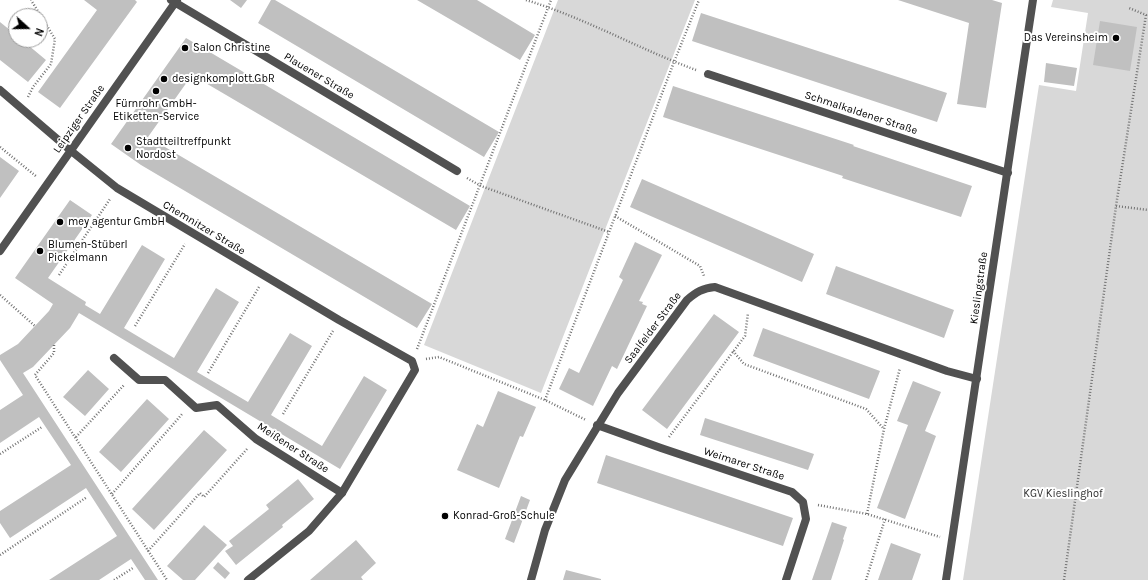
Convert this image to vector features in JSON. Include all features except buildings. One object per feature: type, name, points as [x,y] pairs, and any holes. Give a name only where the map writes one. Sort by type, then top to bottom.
[{"type":"street","name":"Kieslingstraße","points":[[946,580],[1033,0]]},
{"type":"street","name":"Leipziger Straße","points":[[0,252],[174,1]]},
{"type":"street","name":"Plauener Straße","points":[[174,1],[457,171]]},
{"type":"street","name":"Schmalkaldener Straße","points":[[708,74],[1008,173]]},
{"type":"street","name":"Chemnitzer Straße","points":[[0,90],[117,188],[265,277],[412,361]]},
{"type":"street","name":"Saalfelder Straße","points":[[531,580],[545,530],[564,480],[618,393],[687,300],[696,292],[716,287],[904,356],[947,371],[977,379]]},
{"type":"street","points":[[114,358],[139,380],[165,380],[191,404]]},
{"type":"street","points":[[248,580],[309,531],[342,492],[415,370],[412,361]]},
{"type":"street","name":"Meißener Straße","points":[[191,404],[196,408],[217,405],[256,439],[342,492]]},
{"type":"street","name":"Weimarer Straße","points":[[597,425],[792,492],[803,502]]},
{"type":"street","points":[[786,580],[806,519],[803,502]]},
{"type":"path","points":[[22,109],[33,87],[51,64],[55,39],[31,0]]},
{"type":"path","points":[[526,0],[549,7],[674,62],[708,74]]},
{"type":"path","points":[[551,0],[481,186],[412,361],[439,357],[545,400],[597,425]]},
{"type":"path","points":[[545,400],[699,0]]},
{"type":"path","points":[[1064,580],[1116,206],[1146,15],[1129,8]]},
{"type":"path","points":[[0,147],[46,185]]},
{"type":"path","points":[[481,186],[609,232]]},
{"type":"path","points":[[59,275],[117,188]]},
{"type":"path","points":[[1116,206],[1148,210]]},
{"type":"path","points":[[615,216],[700,266]]},
{"type":"path","points":[[135,326],[192,233]]},
{"type":"path","points":[[208,373],[265,277]]},
{"type":"path","points":[[0,295],[34,326]]},
{"type":"path","points":[[661,448],[745,336],[750,299]]},
{"type":"path","points":[[283,414],[339,320]]},
{"type":"path","points":[[54,345],[54,353],[35,375],[167,580]]},
{"type":"path","points":[[733,351],[744,364],[866,409],[884,429]]},
{"type":"path","points":[[866,514],[884,429],[904,356]]},
{"type":"path","points":[[76,437],[133,374]]},
{"type":"path","points":[[112,494],[191,404]]},
{"type":"path","points":[[0,454],[42,427]]},
{"type":"path","points":[[148,551],[200,493],[204,497],[256,439]]},
{"type":"path","points":[[0,554],[87,497]]},
{"type":"path","points":[[803,502],[866,514],[952,541]]},
{"type":"path","points":[[866,580],[885,520]]},
{"type":"path","points":[[114,580],[133,568]]},
{"type":"green space","points":[[558,0],[695,0],[541,393],[424,345]]},
{"type":"green space","name":"KGV Kieslinghof","points":[[1053,0],[1148,0],[1148,580],[963,580],[1039,85],[1076,91],[1088,13],[1051,7]]},
{"type":"place","name":"Das Vereinsheim","points":[[1116,38]]},
{"type":"place","name":"Salon Christine","points":[[185,48]]},
{"type":"place","name":"designkomplott.GbR","points":[[164,79]]},
{"type":"place","name":"Fürnrohr GmbH- Etiketten-Service","points":[[156,91]]},
{"type":"place","name":"Stadtteiltreffpunkt Nordost","points":[[128,148]]},
{"type":"place","name":"mey agentur GmbH","points":[[60,222]]},
{"type":"place","name":"Blumen-Stüberl Pickelmann","points":[[40,251]]},
{"type":"place","name":"Konrad-Groß-Schule","points":[[445,516]]}]
